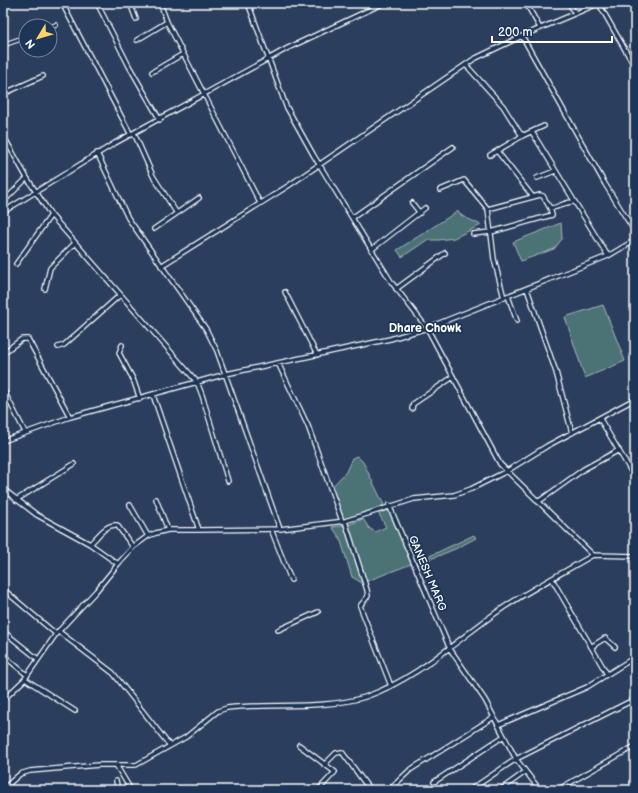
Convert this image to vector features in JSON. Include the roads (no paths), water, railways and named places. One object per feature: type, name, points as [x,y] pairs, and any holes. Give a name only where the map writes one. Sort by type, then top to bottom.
[{"type":"street","points":[[62,3],[133,134],[153,176],[176,212]]},
{"type":"street","points":[[97,3],[129,66],[160,120]]},
{"type":"street","points":[[130,3],[136,19]]},
{"type":"street","points":[[160,3],[167,22],[260,203]]},
{"type":"street","points":[[248,3],[286,106],[319,165],[371,250],[396,289],[427,328],[500,464],[593,555]]},
{"type":"street","points":[[3,212],[97,153],[268,60],[384,3]]},
{"type":"street","points":[[526,3],[540,28]]},
{"type":"street","points":[[569,3],[575,13]]},
{"type":"street","points":[[161,266],[319,165],[422,93],[490,50],[575,13],[600,3],[635,67]]},
{"type":"street","points":[[631,3],[635,11]]},
{"type":"street","points":[[137,40],[167,22]]},
{"type":"street","points":[[522,36],[605,184],[635,232]]},
{"type":"street","points":[[3,45],[18,40]]},
{"type":"street","points":[[152,72],[183,54]]},
{"type":"street","points":[[466,65],[502,106],[520,133],[524,135]]},
{"type":"street","points":[[3,94],[42,76]]},
{"type":"street","points":[[490,155],[524,135],[544,126]]},
{"type":"street","points":[[532,132],[608,256]]},
{"type":"street","points":[[3,135],[26,178],[51,215],[74,244],[197,382],[228,481]]},
{"type":"street","points":[[352,218],[453,147]]},
{"type":"street","points":[[497,151],[533,197]]},
{"type":"street","points":[[97,153],[124,210],[161,266],[206,329],[226,374],[280,529]]},
{"type":"street","points":[[537,178],[555,171]]},
{"type":"street","points":[[3,202],[26,178]]},
{"type":"street","points":[[440,190],[464,180],[488,209],[490,232],[506,297],[517,321]]},
{"type":"street","points":[[473,234],[490,232],[552,215],[543,196],[533,197],[488,209]]},
{"type":"street","points":[[154,229],[176,212],[199,198]]},
{"type":"street","points":[[550,208],[568,201],[574,202]]},
{"type":"street","points":[[412,202],[420,213]]},
{"type":"street","points":[[371,250],[425,208]]},
{"type":"street","points":[[16,264],[51,215]]},
{"type":"street","points":[[3,441],[70,417],[140,399],[226,374],[390,339],[427,328],[608,256],[635,240]]},
{"type":"street","points":[[45,289],[50,268],[74,244]]},
{"type":"street","points":[[396,289],[445,253]]},
{"type":"street","points":[[527,289],[556,372],[572,433]]},
{"type":"street","points":[[285,292],[317,355]]},
{"type":"street","points":[[58,348],[64,345],[120,295]]},
{"type":"street","points":[[3,353],[22,339],[28,339],[70,417]]},
{"type":"street","points":[[122,345],[119,353],[133,379],[140,399]]},
{"type":"street","points":[[278,363],[308,426],[344,521],[367,590],[368,596],[360,606],[391,686]]},
{"type":"street","points":[[412,409],[413,404],[453,377]]},
{"type":"street","points":[[3,390],[25,432]]},
{"type":"street","points":[[153,395],[199,530]]},
{"type":"street","points":[[3,700],[26,677],[57,632],[101,586],[118,564],[134,547],[148,536],[168,530],[280,529],[344,521],[414,498],[454,494],[471,489],[507,472],[547,446],[635,401]]},
{"type":"street","points":[[600,419],[635,477]]},
{"type":"street","points":[[538,502],[584,469],[619,450]]},
{"type":"street","points":[[16,500],[74,464]]},
{"type":"street","points":[[3,489],[42,519],[90,544],[118,564]]},
{"type":"street","points":[[156,499],[168,530]]},
{"type":"street","points":[[130,505],[148,536]]},
{"type":"street","name":"GANESH MARG","points":[[389,505],[450,649],[485,700],[516,759],[538,790]]},
{"type":"street","points":[[90,544],[107,527],[117,525],[134,547]]},
{"type":"street","points":[[271,529],[291,580]]},
{"type":"street","points":[[3,789],[20,774],[30,771],[99,765],[136,766],[194,732],[218,711],[227,708],[341,703],[366,697],[391,686],[450,649],[498,612],[593,555],[635,557]]},
{"type":"street","points":[[552,579],[606,674]]},
{"type":"street","points":[[3,590],[113,673],[170,746]]},
{"type":"street","points":[[278,630],[318,612]]},
{"type":"street","points":[[3,631],[38,659]]},
{"type":"street","points":[[590,647],[605,638],[615,647]]},
{"type":"street","points":[[3,655],[26,677],[75,711]]},
{"type":"street","points":[[498,725],[588,687],[606,674],[635,657]]},
{"type":"street","points":[[470,790],[516,759],[635,699]]},
{"type":"street","points":[[389,790],[410,770],[494,717]]},
{"type":"street","points":[[434,782],[504,736]]},
{"type":"street","points":[[299,745],[335,772],[320,788],[320,790]]},
{"type":"street","points":[[557,790],[635,746]]},
{"type":"street","points":[[324,764],[336,753],[342,752],[370,790]]},
{"type":"street","points":[[116,765],[130,790]]},
{"type":"street","points":[[500,790],[526,772]]},
{"type":"street","points":[[116,780],[118,790]]},
{"type":"district","name":"Dhare Chowk","points":[[425,328]]}]
